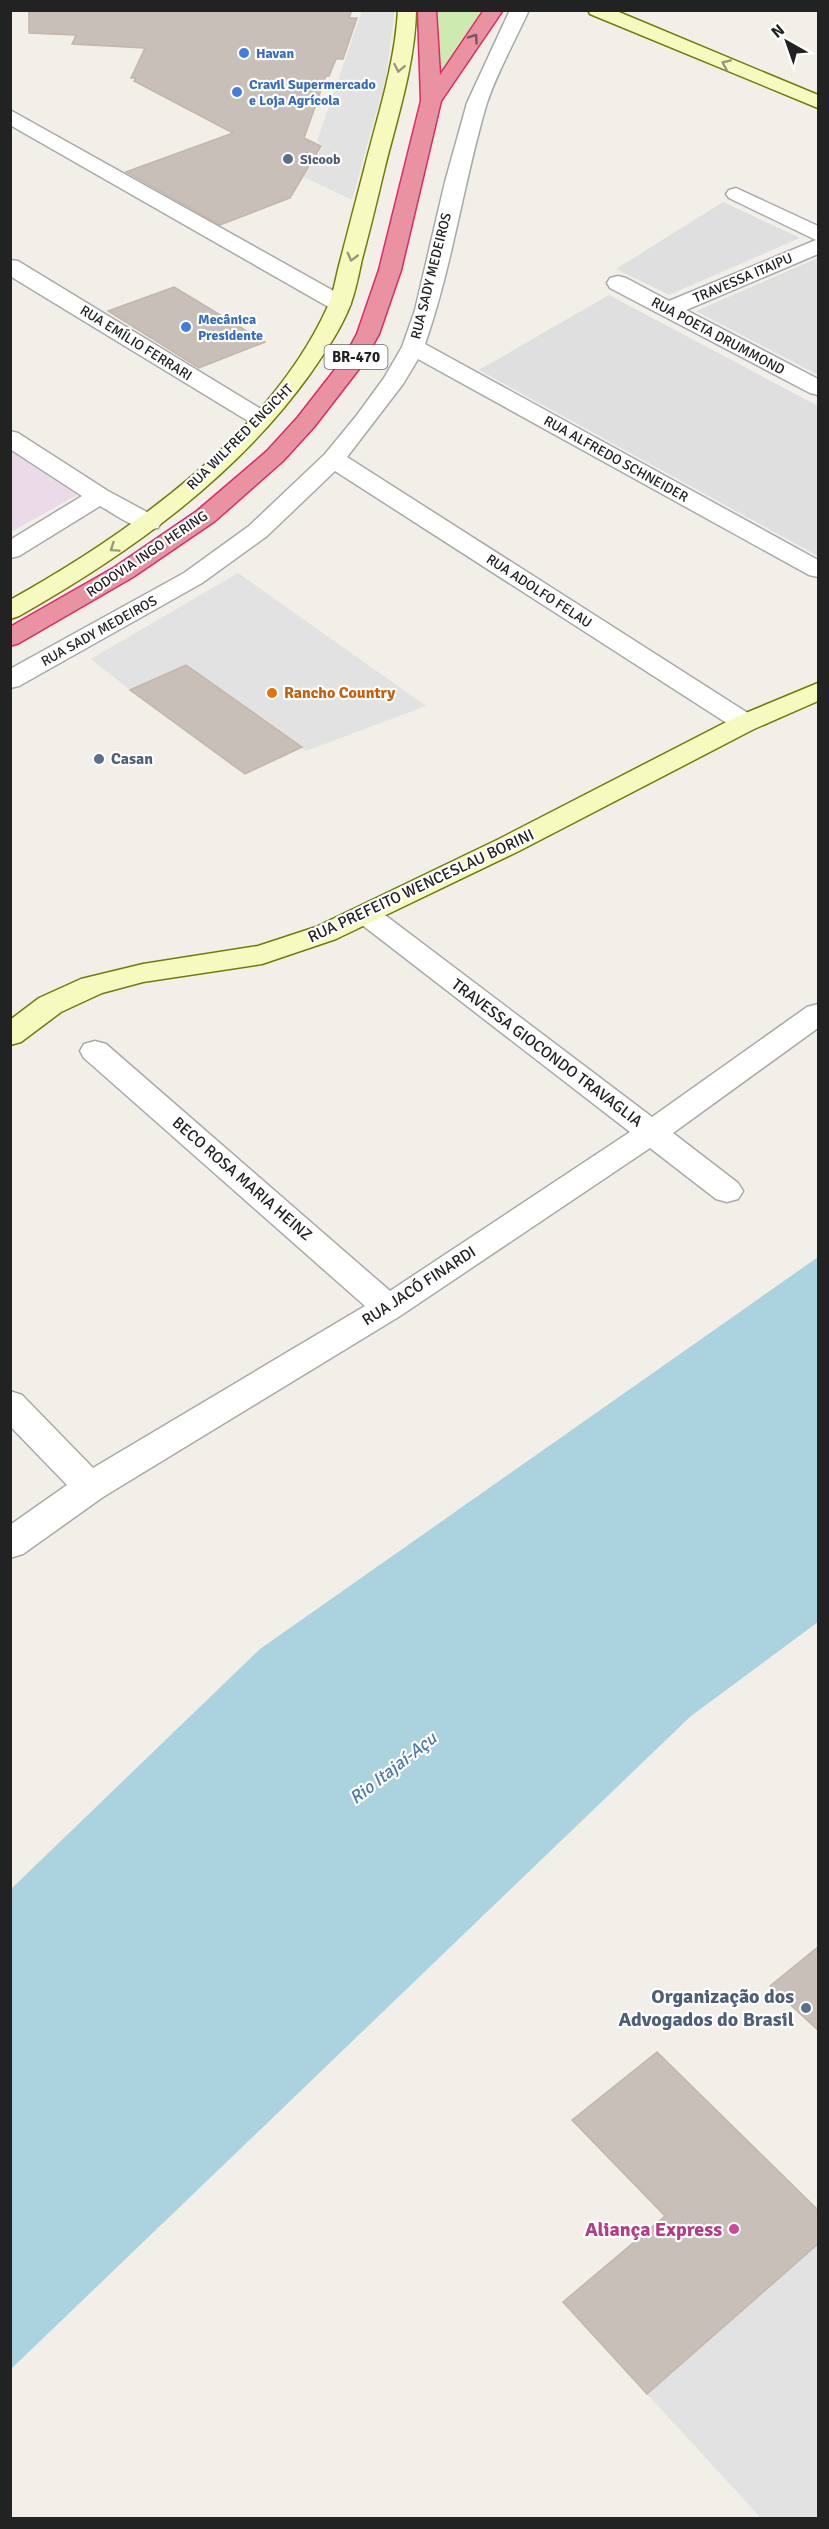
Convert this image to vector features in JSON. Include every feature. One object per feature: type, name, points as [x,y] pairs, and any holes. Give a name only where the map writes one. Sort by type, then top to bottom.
[{"type":"highway","name":"RODOVIA INGO HERING","points":[[10,638],[124,572],[206,516],[275,456],[333,389],[354,360],[380,303],[390,270],[431,101],[427,10]]},
{"type":"highway","name":"RODOVIA INGO HERING","points":[[431,101],[494,10]]},
{"type":"street","name":"RUA WILFRED ENGICHT","points":[[10,611],[81,570],[149,523],[221,459],[261,419],[300,374],[340,304],[396,84],[406,36],[407,10]]},
{"type":"street","name":"RUA SADY MEDEIROS","points":[[10,680],[193,578],[258,531],[333,459],[395,379],[413,347],[426,310],[455,182],[477,103],[520,10]]},
{"type":"street","points":[[597,10],[819,102]]},
{"type":"street","points":[[10,117],[340,304]]},
{"type":"street","points":[[736,194],[819,234]]},
{"type":"street","name":"TRAVESSA ITAIPU","points":[[668,309],[819,246]]},
{"type":"street","name":"RUA EMÍLIO FERRARI","points":[[10,266],[261,419]]},
{"type":"street","name":"RUA POETA DRUMMOND","points":[[618,284],[819,388]]},
{"type":"street","name":"RUA ALFREDO SCHNEIDER","points":[[413,347],[819,570]]},
{"type":"street","points":[[10,438],[99,496],[149,523]]},
{"type":"street","name":"RUA ADOLFO FELAU","points":[[333,459],[745,723]]},
{"type":"street","points":[[10,551],[99,496]]},
{"type":"street","name":"RUA PREFEITO WENCESLAU BORINI","points":[[10,1035],[50,1005],[92,986],[142,973],[262,955],[296,945],[367,915],[509,845],[745,723],[819,691]]},
{"type":"street","name":"TRAVESSA GIOCONDO TRAVAGLIA","points":[[367,915],[728,1191]]},
{"type":"street","name":"RUA JACÓ FINARDI","points":[[10,1544],[90,1487],[388,1308],[651,1132],[819,1014]]},
{"type":"street","name":"BECO ROSA MARIA HEINZ","points":[[95,1051],[388,1308]]},
{"type":"street","points":[[10,1404],[90,1487]]},
{"type":"shaded area","points":[[362,11],[394,11],[394,16],[386,77],[352,200],[304,177],[323,146],[317,141]]},
{"type":"shaded area","points":[[723,202],[800,238],[669,295],[616,269]]},
{"type":"shaded area","points":[[818,258],[818,375],[696,311]]},
{"type":"shaded area","points":[[609,295],[818,406],[818,556],[479,370]]},
{"type":"shaded area","points":[[10,451],[77,495],[11,532],[10,532]]},
{"type":"shaded area","points":[[238,573],[426,706],[306,751],[186,665],[130,690],[91,659]]},
{"type":"shaded area","points":[[818,2243],[818,2518],[761,2518],[647,2394]]},
{"type":"green space","points":[[436,11],[484,11],[441,73]]},
{"type":"water","name":"Rio Itajaí-Açu","points":[[818,1257],[818,1622],[691,1716],[11,2369],[11,1889],[260,1649]]},
{"type":"building","points":[[29,10],[352,10],[349,18],[357,18],[343,59],[336,59],[329,76],[326,76],[304,138],[321,146],[290,198],[220,225],[126,172],[233,133],[134,81],[136,78],[131,78],[145,48],[72,44],[76,35],[29,33]]},
{"type":"building","name":"Mecânica Presidente","points":[[174,287],[265,342],[199,368],[108,311]]},
{"type":"building","points":[[186,665],[302,747],[245,774],[130,690]]},
{"type":"building","name":"Organização dos Advogados do Brasil","points":[[819,1946],[819,2031],[770,1986]]},
{"type":"building","name":"Aliança Express","points":[[657,2052],[819,2211],[819,2243],[647,2394],[563,2302],[665,2216],[572,2120]]},
{"type":"place","name":"Havan","points":[[244,53]]},
{"type":"place","name":"Cravil Supermercado e Loja Agrícola","points":[[237,92]]},
{"type":"place","name":"Sicoob","points":[[288,159]]},
{"type":"place","name":"Mecânica Presidente","points":[[186,327]]},
{"type":"place","name":"Rancho Country","points":[[272,693]]},
{"type":"place","name":"Casan","points":[[99,759]]},
{"type":"place","name":"Organização dos Advogados do Brasil","points":[[806,2008]]},
{"type":"place","name":"Aliança Express","points":[[734,2229]]}]
